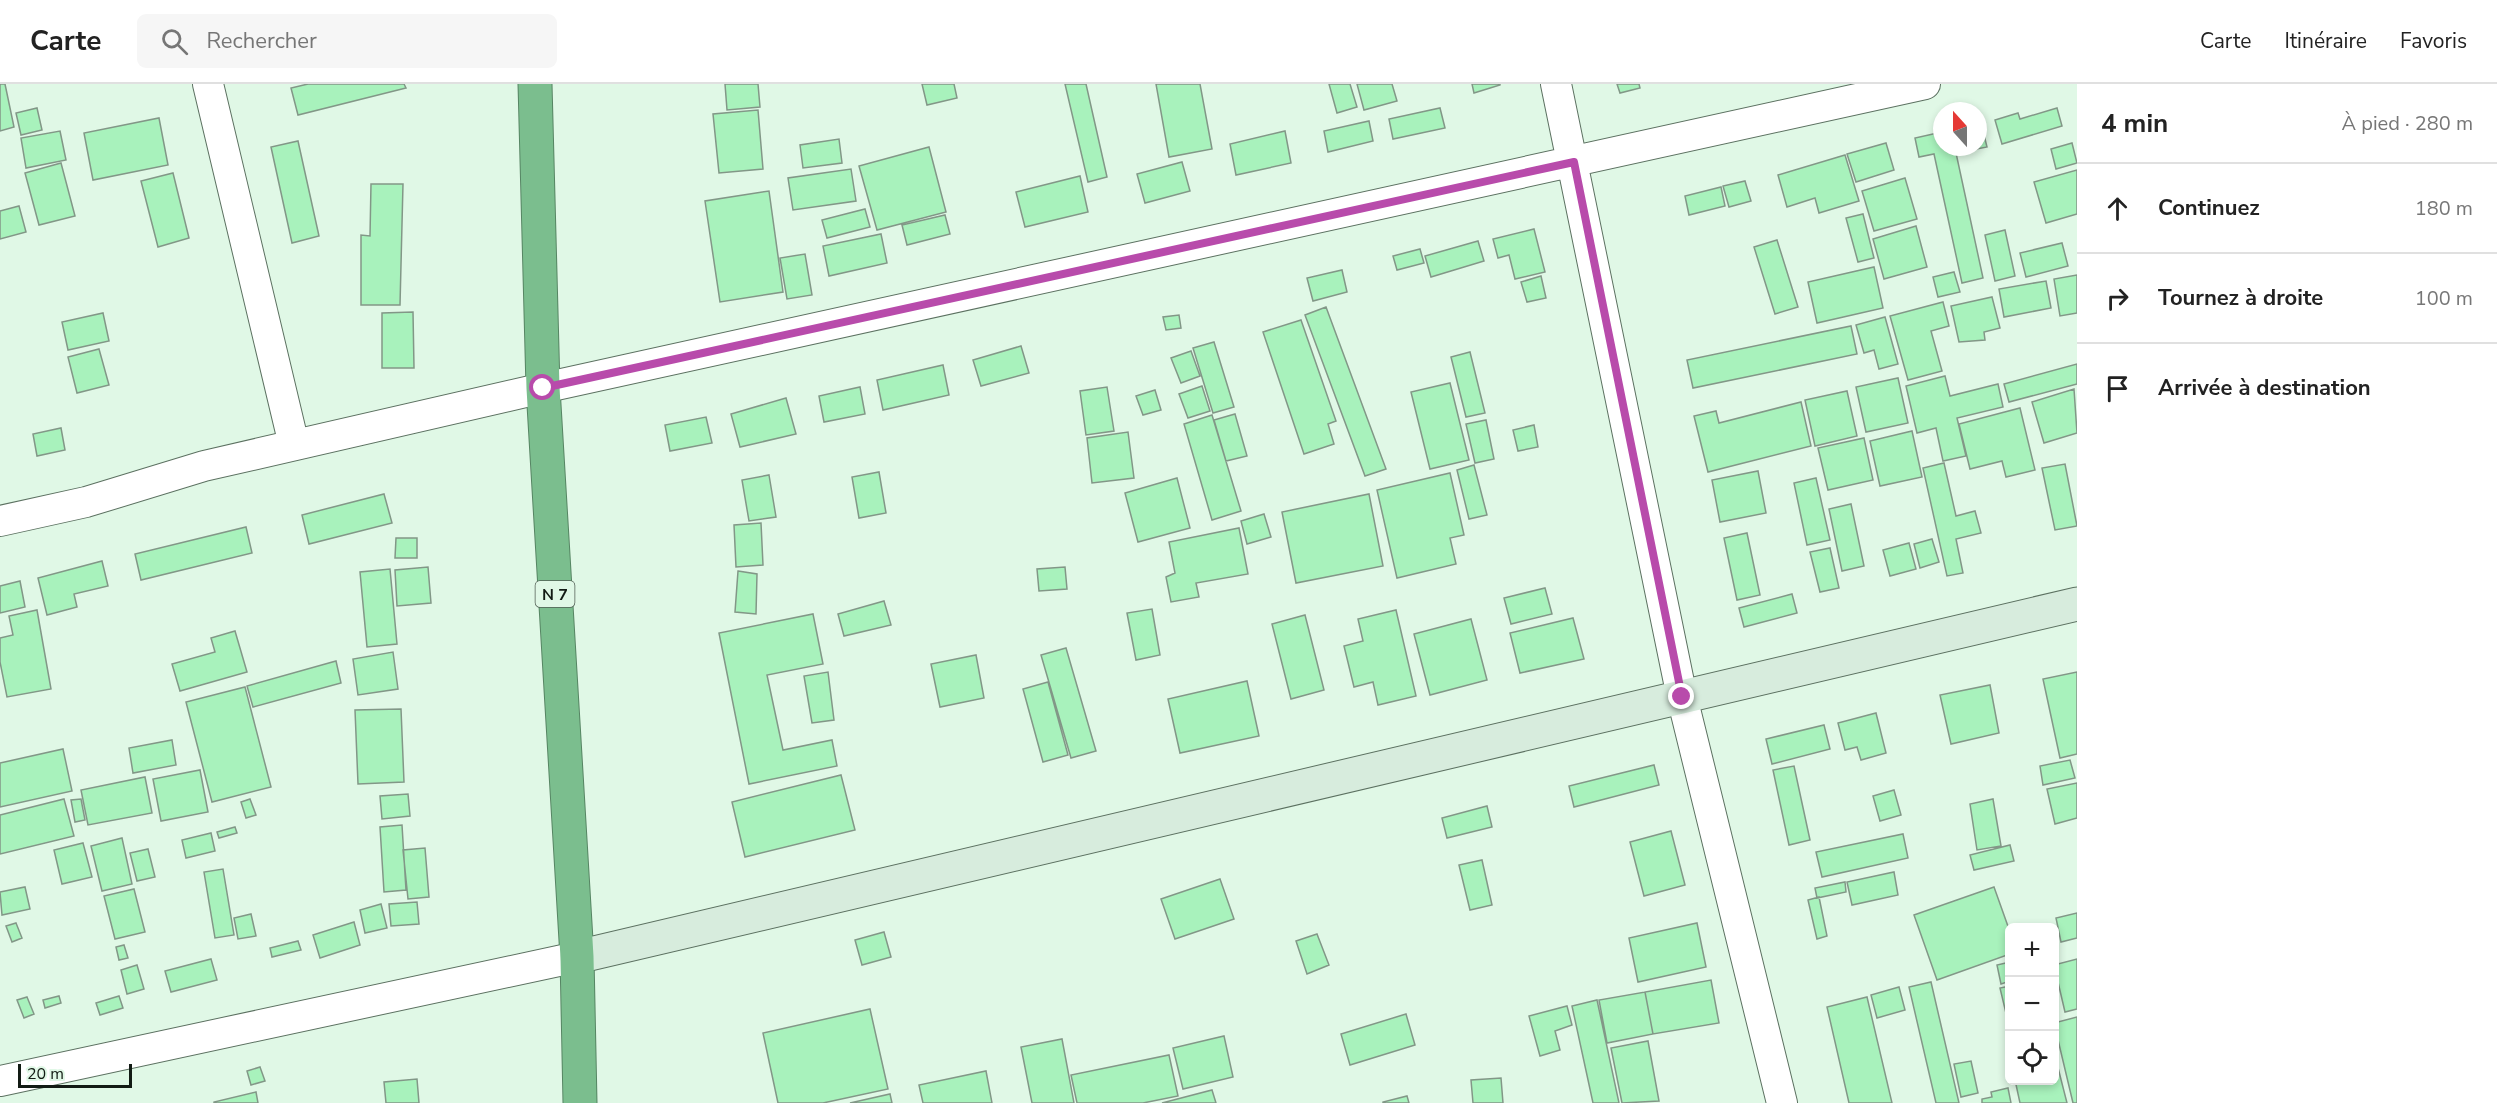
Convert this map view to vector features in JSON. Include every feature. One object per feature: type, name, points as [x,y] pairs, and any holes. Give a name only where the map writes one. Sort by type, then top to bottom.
[{"type":"highway","name":"N 7","points":[[535,84],[543,388],[577,957],[580,1103]]},
{"type":"street","points":[[208,84],[294,445]]},
{"type":"street","points":[[1556,84],[1574,162],[1682,697],[1782,1103]]},
{"type":"street","points":[[0,520],[86,502],[204,466],[543,388],[1925,84]]},
{"type":"street","points":[[0,1081],[577,957],[2077,604]]},
{"type":"building","points":[[0,84],[5,84],[14,127],[0,131]]},
{"type":"building","points":[[308,84],[404,84],[406,88],[298,115],[291,88]]},
{"type":"building","points":[[725,84],[758,84],[760,107],[727,110]]},
{"type":"building","points":[[922,84],[954,84],[957,98],[927,105]]},
{"type":"building","points":[[1065,84],[1086,84],[1107,177],[1088,182]]},
{"type":"building","points":[[1156,84],[1200,84],[1212,149],[1169,157]]},
{"type":"building","points":[[1329,84],[1350,84],[1357,107],[1337,113]]},
{"type":"building","points":[[1357,84],[1392,84],[1397,101],[1364,110]]},
{"type":"building","points":[[1472,84],[1500,84],[1500,85],[1474,93]]},
{"type":"building","points":[[1617,84],[1639,84],[1640,88],[1620,93]]},
{"type":"building","points":[[37,108],[42,130],[21,135],[16,113]]},
{"type":"building","points":[[1440,108],[1445,128],[1393,139],[1389,119]]},
{"type":"building","points":[[2057,108],[2062,126],[2002,144],[1995,120],[2018,113],[2020,119]]},
{"type":"building","points":[[758,110],[763,169],[719,173],[713,114]]},
{"type":"building","points":[[159,118],[168,165],[93,180],[84,133]]},
{"type":"building","points":[[1369,121],[1373,141],[1328,152],[1324,131]]},
{"type":"building","points":[[60,131],[66,160],[26,168],[21,138]]},
{"type":"building","points":[[1285,131],[1291,163],[1236,175],[1230,144]]},
{"type":"building","points":[[1933,134],[1933,154],[1919,157],[1915,138]]},
{"type":"building","points":[[839,139],[842,163],[803,168],[800,145]]},
{"type":"building","points":[[298,141],[319,236],[292,243],[271,147]]},
{"type":"building","points":[[1886,143],[1894,170],[1856,182],[1847,154]]},
{"type":"building","points":[[2072,143],[2077,163],[2056,169],[2051,149]]},
{"type":"building","points":[[929,147],[946,212],[877,230],[859,166]]},
{"type":"building","points":[[1845,155],[1859,201],[1819,213],[1815,198],[1787,207],[1778,175]]},
{"type":"building","points":[[1934,156],[1957,156],[1983,278],[1962,283]]},
{"type":"building","points":[[1182,162],[1190,191],[1145,203],[1137,174]]},
{"type":"building","points":[[61,163],[75,216],[39,225],[25,173]]},
{"type":"building","points":[[851,169],[856,201],[793,210],[788,178]]},
{"type":"building","points":[[2077,170],[2077,214],[2046,223],[2034,182]]},
{"type":"building","points":[[173,173],[189,238],[158,247],[141,181]]},
{"type":"building","points":[[1080,176],[1088,212],[1025,227],[1016,192]]},
{"type":"building","points":[[1905,178],[1917,219],[1874,231],[1862,191]]},
{"type":"building","points":[[1745,181],[1751,201],[1729,207],[1723,186]]},
{"type":"building","points":[[371,184],[403,184],[400,305],[361,305],[361,235],[370,236]]},
{"type":"building","points":[[1721,187],[1725,206],[1689,215],[1685,196]]},
{"type":"building","points":[[769,191],[783,292],[720,302],[705,201]]},
{"type":"building","points":[[19,206],[26,232],[0,239],[0,211]]},
{"type":"building","points":[[865,209],[870,227],[827,238],[822,220]]},
{"type":"building","points":[[1863,214],[1874,258],[1858,262],[1846,218]]},
{"type":"building","points":[[945,215],[950,234],[907,245],[902,225]]},
{"type":"building","points":[[1916,226],[1927,267],[1884,279],[1873,239]]},
{"type":"building","points":[[1534,229],[1545,272],[1515,279],[1509,255],[1498,258],[1493,239]]},
{"type":"building","points":[[2005,230],[2015,276],[1995,281],[1985,235]]},
{"type":"building","points":[[881,234],[887,263],[829,276],[823,246]]},
{"type":"building","points":[[1777,240],[1798,307],[1775,314],[1754,247]]},
{"type":"building","points":[[1478,241],[1484,261],[1431,277],[1425,256]]},
{"type":"building","points":[[2062,243],[2068,266],[2026,277],[2020,253]]},
{"type":"building","points":[[1420,249],[1424,263],[1397,270],[1393,256]]},
{"type":"building","points":[[805,254],[812,295],[787,299],[780,258]]},
{"type":"building","points":[[1874,267],[1883,308],[1817,323],[1808,282]]},
{"type":"building","points":[[1342,270],[1347,292],[1313,301],[1307,278]]},
{"type":"building","points":[[1954,272],[1960,292],[1938,297],[1933,277]]},
{"type":"building","points":[[2077,275],[2077,313],[2060,316],[2054,279]]},
{"type":"building","points":[[1541,276],[1546,298],[1527,302],[1521,282]]},
{"type":"building","points":[[2046,281],[2051,308],[2004,317],[1999,289]]},
{"type":"building","points":[[1992,297],[2000,328],[1984,332],[1985,340],[1959,342],[1951,306]]},
{"type":"building","points":[[1943,302],[1949,326],[1931,331],[1942,371],[1908,380],[1890,316]]},
{"type":"building","points":[[1326,307],[1386,469],[1365,476],[1305,315]]},
{"type":"building","points":[[413,312],[414,368],[382,368],[382,313]]},
{"type":"building","points":[[103,313],[109,341],[68,350],[62,322]]},
{"type":"building","points":[[1179,315],[1181,328],[1166,330],[1163,317]]},
{"type":"building","points":[[1885,317],[1898,364],[1879,369],[1874,350],[1864,353],[1856,325]]},
{"type":"building","points":[[1301,320],[1336,421],[1328,424],[1334,444],[1304,454],[1263,332]]},
{"type":"building","points":[[1851,326],[1857,354],[1693,388],[1687,360]]},
{"type":"building","points":[[1214,342],[1234,407],[1213,413],[1193,348]]},
{"type":"building","points":[[1021,346],[1029,373],[981,386],[973,360]]},
{"type":"building","points":[[99,349],[109,385],[77,393],[68,357]]},
{"type":"building","points":[[1191,351],[1200,376],[1181,383],[1171,358]]},
{"type":"building","points":[[1470,352],[1485,413],[1466,417],[1451,357]]},
{"type":"building","points":[[2077,364],[2077,384],[2009,402],[2004,384]]},
{"type":"building","points":[[943,365],[949,395],[883,410],[877,380]]},
{"type":"building","points":[[1945,376],[1950,396],[1998,384],[2003,407],[1957,418],[1966,456],[1943,461],[1936,428],[1917,433],[1906,386]]},
{"type":"building","points":[[1898,378],[1908,423],[1866,432],[1856,387]]},
{"type":"building","points":[[1450,383],[1469,460],[1430,469],[1411,392]]},
{"type":"building","points":[[1202,386],[1210,411],[1188,418],[1179,394]]},
{"type":"building","points":[[860,387],[865,414],[824,422],[819,396]]},
{"type":"building","points":[[1107,387],[1114,431],[1086,435],[1080,391]]},
{"type":"building","points":[[2074,389],[2077,433],[2044,443],[2032,402]]},
{"type":"building","points":[[1155,390],[1161,410],[1143,415],[1136,396]]},
{"type":"building","points":[[1847,391],[1857,436],[1815,446],[1805,400]]},
{"type":"building","points":[[786,398],[796,434],[740,447],[731,414]]},
{"type":"building","points":[[1801,402],[1811,446],[1708,472],[1694,416],[1716,411],[1719,423]]},
{"type":"building","points":[[2020,408],[2035,470],[2006,477],[2002,461],[1970,469],[1959,424]]},
{"type":"building","points":[[1235,414],[1247,456],[1226,461],[1214,420]]},
{"type":"building","points":[[1212,415],[1241,511],[1212,520],[1184,424]]},
{"type":"building","points":[[706,417],[712,443],[670,451],[665,425]]},
{"type":"building","points":[[1486,420],[1494,459],[1475,463],[1466,424]]},
{"type":"building","points":[[1534,425],[1538,447],[1518,451],[1513,430]]},
{"type":"building","points":[[61,428],[65,450],[37,456],[33,434]]},
{"type":"building","points":[[1912,431],[1922,477],[1880,486],[1870,441]]},
{"type":"building","points":[[1128,432],[1134,478],[1092,483],[1087,438]]},
{"type":"building","points":[[1864,438],[1873,480],[1828,490],[1818,448]]},
{"type":"building","points":[[1944,463],[1956,516],[1975,511],[1981,533],[1956,539],[1963,573],[1947,576],[1923,468]]},
{"type":"building","points":[[2065,464],[2077,526],[2055,530],[2042,468]]},
{"type":"building","points":[[1474,465],[1487,515],[1469,519],[1457,470]]},
{"type":"building","points":[[1758,471],[1766,513],[1720,522],[1712,480]]},
{"type":"building","points":[[879,472],[886,513],[859,518],[852,477]]},
{"type":"building","points":[[1450,473],[1464,535],[1450,538],[1456,564],[1397,578],[1377,490]]},
{"type":"building","points":[[769,475],[776,517],[749,521],[742,480]]},
{"type":"building","points":[[1177,478],[1190,528],[1138,542],[1125,493]]},
{"type":"building","points":[[1816,478],[1830,540],[1807,545],[1794,483]]},
{"type":"building","points":[[384,494],[392,523],[309,544],[302,515]]},
{"type":"building","points":[[1369,494],[1383,566],[1296,583],[1282,512]]},
{"type":"building","points":[[1851,504],[1864,566],[1842,571],[1829,509]]},
{"type":"building","points":[[1264,514],[1271,537],[1247,544],[1241,521]]},
{"type":"building","points":[[761,523],[763,565],[736,567],[734,525]]},
{"type":"building","points":[[246,527],[252,553],[141,580],[135,554]]},
{"type":"building","points":[[1239,528],[1248,574],[1196,583],[1199,597],[1171,602],[1166,577],[1175,573],[1169,542]]},
{"type":"building","points":[[1747,533],[1760,595],[1737,600],[1724,538]]},
{"type":"building","points":[[396,538],[417,538],[417,558],[395,558]]},
{"type":"building","points":[[1932,539],[1939,562],[1920,568],[1914,544]]},
{"type":"building","points":[[1909,543],[1916,569],[1890,576],[1883,550]]},
{"type":"building","points":[[1830,548],[1839,588],[1820,592],[1810,552]]},
{"type":"building","points":[[102,561],[108,586],[74,594],[77,607],[47,615],[38,578]]},
{"type":"building","points":[[428,567],[431,603],[397,606],[395,570]]},
{"type":"building","points":[[1065,567],[1067,589],[1039,591],[1037,569]]},
{"type":"building","points":[[390,569],[397,644],[367,647],[360,572]]},
{"type":"building","points":[[738,571],[757,574],[756,614],[735,612]]},
{"type":"building","points":[[20,581],[25,607],[0,613],[0,586]]},
{"type":"building","points":[[1545,588],[1552,614],[1511,624],[1504,598]]},
{"type":"building","points":[[1792,594],[1797,613],[1744,627],[1739,608]]},
{"type":"building","points":[[884,601],[891,625],[844,636],[838,614]]},
{"type":"building","points":[[1152,609],[1160,655],[1136,660],[1127,613]]},
{"type":"building","points":[[37,610],[51,689],[7,697],[0,662],[0,638],[13,635],[9,616]]},
{"type":"building","points":[[1396,610],[1416,696],[1378,705],[1373,682],[1354,687],[1344,646],[1363,641],[1358,619]]},
{"type":"building","points":[[813,614],[823,664],[767,675],[783,750],[832,740],[837,766],[749,784],[719,633]]},
{"type":"building","points":[[1305,615],[1324,690],[1291,699],[1272,624]]},
{"type":"building","points":[[1573,618],[1584,659],[1520,673],[1510,633]]},
{"type":"building","points":[[1471,619],[1487,680],[1430,695],[1414,634]]},
{"type":"building","points":[[235,631],[247,672],[180,691],[172,664],[215,652],[211,638]]},
{"type":"building","points":[[1066,648],[1096,751],[1071,758],[1041,655]]},
{"type":"building","points":[[393,652],[398,689],[358,695],[353,659]]},
{"type":"building","points":[[976,655],[984,698],[940,707],[931,664]]},
{"type":"building","points":[[336,661],[341,683],[253,707],[247,686]]},
{"type":"building","points":[[828,672],[834,720],[812,723],[804,676]]},
{"type":"building","points":[[2077,672],[2077,754],[2060,758],[2043,679]]},
{"type":"building","points":[[1247,681],[1259,736],[1180,753],[1168,699]]},
{"type":"building","points":[[1048,682],[1068,755],[1043,762],[1023,689]]},
{"type":"building","points":[[1990,685],[1999,733],[1951,744],[1940,695]]},
{"type":"building","points":[[245,687],[271,787],[212,802],[186,702]]},
{"type":"building","points":[[401,709],[404,782],[358,784],[355,710]]},
{"type":"building","points":[[1876,713],[1886,753],[1861,760],[1857,747],[1845,750],[1838,723]]},
{"type":"building","points":[[1824,725],[1830,749],[1772,764],[1766,739]]},
{"type":"building","points":[[172,740],[176,765],[133,773],[129,748]]},
{"type":"building","points":[[63,749],[72,791],[0,807],[0,763]]},
{"type":"building","points":[[2070,760],[2075,778],[2043,785],[2040,766]]},
{"type":"building","points":[[1654,765],[1659,785],[1574,807],[1569,786]]},
{"type":"building","points":[[1794,766],[1810,840],[1789,845],[1773,770]]},
{"type":"building","points":[[200,770],[208,812],[161,821],[153,779]]},
{"type":"building","points":[[841,775],[855,830],[745,857],[732,802]]},
{"type":"building","points":[[145,777],[152,813],[88,825],[81,790]]},
{"type":"building","points":[[2077,783],[2077,818],[2055,824],[2047,789]]},
{"type":"building","points":[[1894,790],[1901,815],[1880,821],[1873,796]]},
{"type":"building","points":[[408,794],[410,816],[382,819],[380,796]]},
{"type":"building","points":[[64,799],[74,836],[0,854],[0,815]]},
{"type":"building","points":[[81,799],[85,820],[75,822],[71,800]]},
{"type":"building","points":[[250,799],[256,815],[246,818],[241,802]]},
{"type":"building","points":[[1993,799],[2001,846],[1977,850],[1970,804]]},
{"type":"building","points":[[1487,806],[1492,827],[1447,838],[1442,818]]},
{"type":"building","points":[[402,825],[406,890],[384,892],[380,827]]},
{"type":"building","points":[[235,827],[237,833],[219,838],[217,832]]},
{"type":"building","points":[[1671,831],[1685,885],[1644,896],[1630,842]]},
{"type":"building","points":[[211,833],[215,851],[186,858],[182,840]]},
{"type":"building","points":[[1903,834],[1908,858],[1822,877],[1816,852]]},
{"type":"building","points":[[122,838],[132,884],[102,891],[91,846]]},
{"type":"building","points":[[83,843],[92,877],[62,884],[54,850]]},
{"type":"building","points":[[2010,845],[2014,861],[1974,870],[1970,855]]},
{"type":"building","points":[[425,848],[429,897],[408,899],[403,850]]},
{"type":"building","points":[[148,849],[155,877],[137,881],[130,853]]},
{"type":"building","points":[[1482,860],[1492,905],[1470,910],[1459,865]]},
{"type":"building","points":[[223,869],[234,935],[215,938],[204,872]]},
{"type":"building","points":[[1894,872],[1898,895],[1852,905],[1847,882]]},
{"type":"building","points":[[1220,879],[1234,919],[1175,939],[1161,899]]},
{"type":"building","points":[[1845,882],[1846,892],[1817,898],[1815,888]]},
{"type":"building","points":[[25,887],[30,909],[2,915],[0,892]]},
{"type":"building","points":[[1994,887],[2007,923],[2005,956],[1937,980],[1914,915]]},
{"type":"building","points":[[134,889],[145,932],[115,939],[104,896]]},
{"type":"building","points":[[1819,897],[1827,936],[1817,939],[1808,900]]},
{"type":"building","points":[[417,902],[419,924],[391,926],[389,904]]},
{"type":"building","points":[[381,904],[387,928],[365,933],[360,910]]},
{"type":"building","points":[[2077,913],[2077,938],[2061,942],[2059,923],[2056,918]]},
{"type":"building","points":[[251,914],[256,936],[238,939],[234,918]]},
{"type":"building","points":[[354,922],[360,945],[320,958],[313,935]]},
{"type":"building","points":[[16,923],[22,938],[12,942],[6,926]]},
{"type":"building","points":[[1697,923],[1706,967],[1638,982],[1629,938]]},
{"type":"building","points":[[884,932],[891,957],[862,965],[855,940]]},
{"type":"building","points":[[1317,934],[1329,965],[1307,974],[1296,941]]},
{"type":"building","points":[[298,941],[301,950],[272,957],[270,948]]},
{"type":"building","points":[[124,945],[128,958],[119,960],[116,947]]},
{"type":"building","points":[[211,959],[217,980],[171,992],[165,971]]},
{"type":"building","points":[[2077,959],[2077,1009],[2065,1012],[2059,986],[2059,964]]},
{"type":"building","points":[[2005,963],[2005,983],[2001,984],[1997,965]]},
{"type":"building","points":[[137,965],[144,989],[127,994],[121,970]]},
{"type":"building","points":[[1711,980],[1719,1023],[1653,1034],[1645,992]]},
{"type":"building","points":[[1931,982],[1959,1103],[1936,1103],[1909,987]]},
{"type":"building","points":[[1899,987],[1905,1010],[1877,1018],[1871,995]]},
{"type":"building","points":[[2005,987],[2005,1009],[2000,988]]},
{"type":"building","points":[[1645,992],[1653,1034],[1607,1043],[1599,1000]]},
{"type":"building","points":[[59,996],[61,1003],[45,1008],[43,1000]]},
{"type":"building","points":[[119,996],[123,1008],[100,1015],[96,1003]]},
{"type":"building","points":[[27,997],[34,1014],[24,1018],[17,1000]]},
{"type":"building","points":[[1867,997],[1892,1103],[1849,1103],[1827,1007]]},
{"type":"building","points":[[1597,1000],[1619,1103],[1593,1103],[1572,1006]]},
{"type":"building","points":[[1567,1006],[1572,1025],[1555,1031],[1560,1050],[1540,1056],[1529,1016]]},
{"type":"building","points":[[870,1009],[888,1089],[823,1103],[778,1103],[763,1033]]},
{"type":"building","points":[[1406,1014],[1415,1045],[1350,1065],[1341,1034]]},
{"type":"building","points":[[2077,1017],[2077,1103],[2073,1103],[2059,1044],[2059,1022]]},
{"type":"building","points":[[1224,1036],[1233,1077],[1183,1089],[1173,1048]]},
{"type":"building","points":[[1062,1039],[1074,1103],[1032,1103],[1021,1047]]},
{"type":"building","points":[[1648,1041],[1659,1101],[1622,1103],[1611,1048]]},
{"type":"building","points":[[1169,1055],[1178,1096],[1143,1103],[1077,1103],[1071,1075]]},
{"type":"building","points":[[1971,1061],[1978,1093],[1961,1097],[1954,1064]]},
{"type":"building","points":[[260,1067],[265,1081],[251,1085],[247,1071]]},
{"type":"building","points":[[986,1071],[992,1103],[923,1103],[919,1085]]},
{"type":"building","points":[[2059,1072],[2067,1103],[2020,1103],[2016,1085],[2059,1085]]},
{"type":"building","points":[[1501,1078],[1503,1103],[1473,1103],[1471,1080]]},
{"type":"building","points":[[417,1079],[419,1103],[386,1103],[384,1082]]},
{"type":"building","points":[[2008,1088],[2011,1103],[1982,1103],[1982,1099],[1992,1097],[1991,1092]]},
{"type":"building","points":[[1212,1090],[1216,1103],[1162,1103]]},
{"type":"building","points":[[256,1092],[258,1103],[214,1103],[214,1102]]},
{"type":"building","points":[[890,1094],[892,1103],[850,1103]]},
{"type":"building","points":[[1407,1096],[1409,1103],[1383,1103],[1383,1102]]},
{"type":"route","points":[[543,388],[1574,162],[1682,697]]}]
